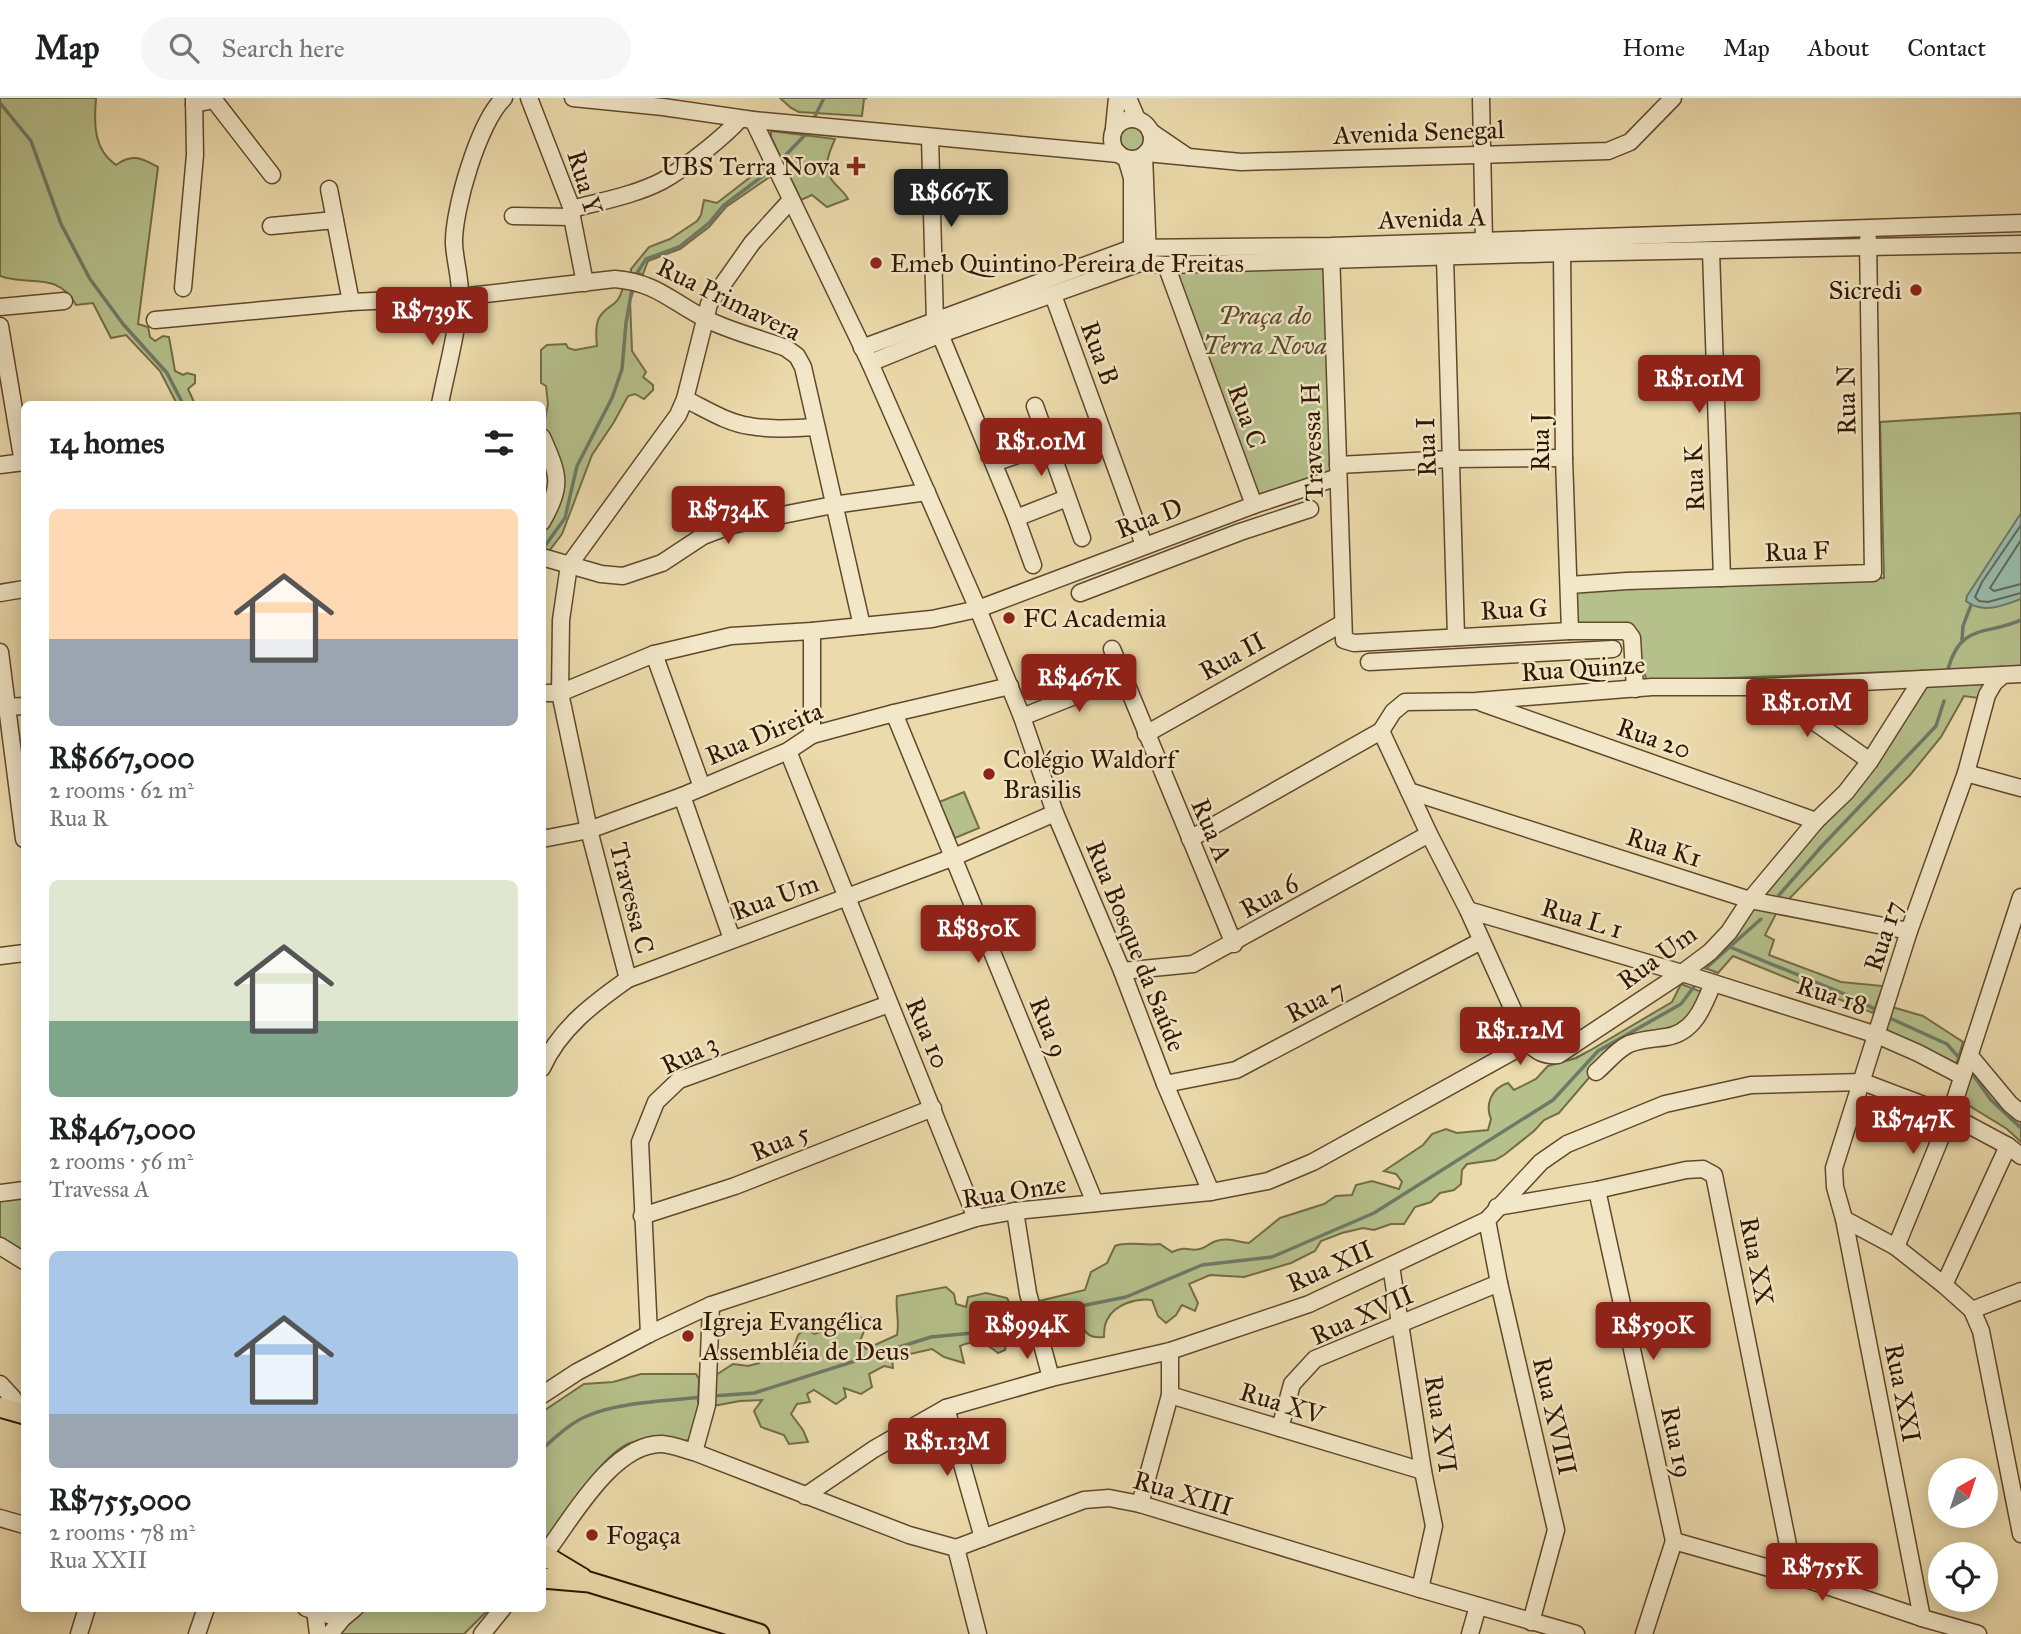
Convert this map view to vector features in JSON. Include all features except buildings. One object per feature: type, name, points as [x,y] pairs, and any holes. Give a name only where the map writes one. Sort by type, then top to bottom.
[{"type":"main road","points":[[546,1555],[589,1582]]},
{"type":"main road","points":[[546,1578],[589,1582],[759,1634]]},
{"type":"street","points":[[441,401],[460,297],[454,243],[457,213],[491,105],[503,98]]},
{"type":"street","name":"Rua Y","points":[[529,98],[572,213],[584,283]]},
{"type":"street","points":[[573,98],[662,103],[746,120],[1133,159],[1145,154]]},
{"type":"street","points":[[1117,98],[1112,143],[1123,156],[1132,178],[1140,256]]},
{"type":"street","points":[[1128,98],[1136,120]]},
{"type":"street","points":[[1480,98],[1484,241]]},
{"type":"street","name":"Avenida Senegal","points":[[1145,154],[1241,162],[1608,151],[1618,149],[1639,134],[1673,98]]},
{"type":"street","points":[[183,288],[195,155],[194,101],[214,100],[272,175]]},
{"type":"street","points":[[1089,153],[1113,132],[1120,122],[1128,119],[1144,123],[1150,131],[1190,159]]},
{"type":"street","points":[[513,216],[572,213],[662,181],[746,120]]},
{"type":"street","name":"Rua Bosque da Saúde","points":[[746,120],[791,200],[866,355],[978,609],[1022,716],[1055,813],[1211,1192]]},
{"type":"street","points":[[1140,256],[1145,154],[1150,146],[1150,131]]},
{"type":"street","points":[[930,138],[938,328],[1033,565]]},
{"type":"street","points":[[329,189],[351,302]]},
{"type":"street","points":[[569,565],[668,429],[685,399],[709,304],[730,271],[791,200]]},
{"type":"street","points":[[271,226],[335,220]]},
{"type":"street","name":"Avenida A","points":[[938,328],[1053,295],[1140,256],[1166,265],[1484,241],[2021,223]]},
{"type":"street","points":[[1845,228],[1849,238],[1846,247]]},
{"type":"street","name":"Rua N","points":[[1863,228],[1868,239],[1873,573]]},
{"type":"street","name":"Avenida A","points":[[866,355],[1140,256],[1331,253],[1445,257],[2021,244]]},
{"type":"street","name":"Rua K","points":[[1711,251],[1722,578]]},
{"type":"street","name":"Travessa H","points":[[1331,253],[1343,623]]},
{"type":"street","name":"Rua J","points":[[1562,253],[1564,458],[1570,631]]},
{"type":"street","name":"Rua I","points":[[1445,257],[1456,637]]},
{"type":"street","name":"Rua C","points":[[1166,265],[1254,505]]},
{"type":"street","name":"Rua Primavera","points":[[155,320],[351,302],[460,297],[615,279],[652,286],[705,319],[786,348],[797,356],[803,367],[862,626]]},
{"type":"street","name":"Rua B","points":[[1053,295],[1144,545]]},
{"type":"street","points":[[0,307],[64,301]]},
{"type":"street","points":[[0,326],[21,445]]},
{"type":"street","points":[[685,399],[748,426],[769,429],[816,427]]},
{"type":"street","points":[[1035,406],[1082,538]]},
{"type":"street","points":[[994,463],[1049,444]]},
{"type":"street","points":[[546,446],[554,464],[558,490],[546,514]]},
{"type":"street","points":[[1338,471],[1451,459],[1564,458]]},
{"type":"street","points":[[0,465],[21,462]]},
{"type":"street","name":"Rua D","points":[[546,694],[560,692],[654,654],[731,636],[932,619],[978,609],[1338,471]]},
{"type":"street","points":[[546,559],[601,574],[623,576],[662,563],[703,537],[732,525],[833,505],[927,492]]},
{"type":"street","points":[[1016,518],[1067,499]]},
{"type":"street","points":[[1080,593],[1310,509]]},
{"type":"street","points":[[1232,513],[1240,533]]},
{"type":"street","name":"Travessa C","points":[[569,565],[561,620],[560,692],[589,830],[628,979]]},
{"type":"street","name":"Rua F","points":[[1569,585],[1873,573]]},
{"type":"street","points":[[0,593],[21,590]]},
{"type":"street","name":"Rua G","points":[[1343,623],[1344,640],[1354,643],[1570,631],[1628,631],[1632,638],[1635,689]]},
{"type":"street","name":"Rua II","points":[[1146,734],[1343,623]]},
{"type":"street","points":[[811,735],[812,631]]},
{"type":"street","points":[[1539,633],[1540,653]]},
{"type":"street","name":"Rua A","points":[[1112,649],[1234,944]]},
{"type":"street","points":[[1369,662],[1613,649]]},
{"type":"street","points":[[0,652],[21,808]]},
{"type":"street","points":[[654,654],[702,787]]},
{"type":"street","name":"Rua Quinze","points":[[1190,839],[1381,731],[1393,712],[1405,702],[1476,701],[1635,689],[1765,687],[2021,674]]},
{"type":"street","name":"Rua 17","points":[[1844,1219],[1835,1187],[1834,1168],[1909,931],[1966,773],[1987,695],[2003,675]]},
{"type":"street","points":[[1022,716],[1122,677]]},
{"type":"street","name":"Rua Um","points":[[1528,1043],[1538,1053],[1558,1055],[1710,952],[1729,932],[1750,900],[1816,821],[1846,792],[1870,761],[1922,679]]},
{"type":"street","name":"Rua Direita","points":[[546,838],[589,830],[682,796],[788,751],[811,735],[1010,686]]},
{"type":"street","points":[[1765,687],[1870,761]]},
{"type":"street","name":"Rua 20","points":[[1476,701],[1816,821]]},
{"type":"street","points":[[6,707],[21,706]]},
{"type":"street","name":"Rua 9","points":[[894,713],[1095,1203]]},
{"type":"street","points":[[1381,731],[1468,910],[1528,1043]]},
{"type":"street","name":"Rua 10","points":[[788,751],[976,1218]]},
{"type":"street","points":[[1966,773],[2021,788]]},
{"type":"street","name":"Rua K1","points":[[1409,791],[1750,900],[1909,931]]},
{"type":"street","points":[[682,796],[732,939]]},
{"type":"street","name":"Rua Um","points":[[546,1062],[563,1034],[586,1009],[628,979],[954,857],[1055,813]]},
{"type":"street","name":"Rua 6","points":[[1122,971],[1193,964],[1234,944],[1429,834]]},
{"type":"street","points":[[1896,1247],[1950,1115],[2021,897]]},
{"type":"street","name":"Rua L 1","points":[[1468,910],[1682,973]]},
{"type":"street","name":"Rua 7","points":[[1165,1084],[1236,1070],[1480,941]]},
{"type":"street","points":[[0,956],[21,953]]},
{"type":"street","name":"Rua 18","points":[[1682,973],[1713,983],[1881,1021],[1918,1053],[1966,1066]]},
{"type":"street","points":[[1596,1072],[1626,1045],[1646,1038],[1668,1037],[1683,1032],[1701,1012],[1713,983]]},
{"type":"street","name":"Rua 3","points":[[649,1334],[640,1142],[656,1102],[679,1080],[888,1004]]},
{"type":"street","name":"Rua Onze","points":[[546,1392],[576,1372],[711,1305],[976,1218],[1016,1210],[1211,1192],[1268,1181],[1313,1162],[1528,1043]]},
{"type":"street","points":[[1966,1066],[2021,1113]]},
{"type":"street","name":"Rua XII","points":[[805,1496],[874,1449],[946,1408],[1051,1378],[1170,1351],[1309,1304],[1391,1266],[1492,1213],[1541,1162],[1567,1144],[1665,1104],[1751,1085],[1810,1081],[1863,1082],[1950,1115],[2015,1151]]},
{"type":"street","name":"Rua 5","points":[[642,1216],[735,1186],[933,1108]]},
{"type":"street","points":[[1944,1286],[2015,1151]]},
{"type":"street","name":"Rua XX","points":[[1492,1213],[1686,1170],[1703,1168],[1714,1175],[1794,1574]]},
{"type":"street","points":[[0,1193],[21,1190]]},
{"type":"street","name":"Rua 19","points":[[1597,1190],[1674,1541]]},
{"type":"street","points":[[1016,1210],[1028,1293],[1051,1378]]},
{"type":"street","name":"Rua XVIII","points":[[1492,1213],[1499,1283],[1556,1530],[1531,1622]]},
{"type":"street","points":[[1844,1219],[1896,1247],[1972,1310],[1981,1331],[2021,1534]]},
{"type":"street","name":"Rua XXI","points":[[1844,1219],[1922,1618]]},
{"type":"street","points":[[0,1246],[21,1259]]},
{"type":"street","name":"Rua XVI","points":[[1391,1266],[1434,1526],[1420,1589]]},
{"type":"street","name":"Rua XVII","points":[[1280,1428],[1292,1384],[1315,1359],[1499,1283]]},
{"type":"street","points":[[1972,1310],[2021,1291]]},
{"type":"street","points":[[694,1452],[707,1398],[711,1305]]},
{"type":"street","points":[[1140,1504],[1170,1395],[1170,1351]]},
{"type":"street","points":[[0,1384],[13,1398],[14,1411]]},
{"type":"street","name":"Rua XV","points":[[1170,1395],[1423,1471]]},
{"type":"street","points":[[946,1408],[982,1538]]},
{"type":"street","points":[[546,1550],[611,1468],[640,1448],[662,1444],[694,1452],[921,1539],[956,1548],[978,1634]]},
{"type":"street","name":"Rua XIII","points":[[956,1548],[1084,1500],[1109,1498],[1140,1504],[1576,1634]]},
{"type":"street","points":[[0,1518],[21,1524]]},
{"type":"street","points":[[1644,1634],[1674,1541],[1794,1574],[1969,1633]]},
{"type":"street","points":[[1470,1634],[1478,1606]]},
{"type":"street","points":[[79,1634],[86,1612]]},
{"type":"street","points":[[197,1634],[205,1612]]},
{"type":"street","points":[[312,1612],[318,1634]]},
{"type":"street","points":[[330,1612],[349,1614]]},
{"type":"street","points":[[482,1634],[500,1612]]},
{"type":"street","points":[[330,1634],[349,1614]]},
{"type":"green space","points":[[0,98],[96,98],[97,135],[108,159],[116,165],[127,159],[137,158],[158,167],[138,324],[148,327],[150,337],[155,341],[163,336],[169,337],[175,371],[183,375],[195,375],[195,383],[188,389],[194,401],[175,401],[160,371],[126,335],[111,338],[93,303],[76,305],[68,294],[51,283],[0,276]]},
{"type":"green space","points":[[780,98],[867,98],[864,99],[862,116],[799,112]]},
{"type":"green space","points":[[1132,124],[1143,128],[1147,139],[1143,150],[1132,154],[1121,150],[1117,139],[1121,128]]},
{"type":"green space","points":[[771,131],[835,139],[827,169],[832,180],[848,199],[827,207],[812,195],[801,200],[771,137]]},
{"type":"green space","points":[[766,165],[771,176],[726,207],[709,227],[680,249],[648,261],[643,274],[631,273],[631,269],[649,247],[670,239],[697,221],[704,200],[717,203]]},
{"type":"green space","name":"Praça do Terra Nova","points":[[1329,263],[1330,471],[1254,496],[1174,268]]},
{"type":"green space","points":[[623,287],[634,290],[630,300],[632,351],[646,372],[643,377],[653,385],[653,390],[644,399],[635,394],[628,396],[592,455],[562,534],[546,555],[546,525],[561,494],[546,441],[548,404],[546,386],[541,383],[541,350],[547,345],[566,344],[568,348],[575,350],[597,346],[596,328],[599,318],[621,294]]},
{"type":"green space","points":[[2021,413],[2021,667],[1650,681],[1646,679],[1637,637],[1574,626],[1574,588],[1884,578],[1880,422]]},
{"type":"green space","points":[[1989,679],[1978,698],[1964,696],[1941,737],[1910,775],[1787,901],[1762,894],[1866,777],[1928,685]]},
{"type":"green space","points":[[964,792],[979,828],[955,838],[939,802]]},
{"type":"green space","points":[[1751,905],[1777,912],[1765,935],[1774,940],[1769,955],[1841,982],[1883,986],[1873,1013],[1733,956],[1718,973],[1700,966]]},
{"type":"green space","points":[[1681,984],[1702,992],[1697,1011],[1685,1021],[1593,1073],[1559,1113],[1544,1120],[1504,1155],[1495,1160],[1467,1164],[1462,1170],[1461,1184],[1454,1190],[1440,1193],[1431,1202],[1415,1207],[1404,1224],[1342,1233],[1321,1241],[1315,1251],[1291,1263],[1244,1277],[1210,1275],[1189,1284],[1198,1303],[1195,1311],[1182,1305],[1176,1315],[1166,1323],[1158,1316],[1152,1300],[1140,1300],[1126,1303],[1110,1314],[1105,1324],[1104,1337],[1093,1337],[1086,1333],[1081,1315],[1070,1314],[1060,1328],[1045,1334],[1035,1302],[1085,1290],[1091,1272],[1107,1263],[1115,1246],[1160,1244],[1172,1252],[1200,1249],[1220,1240],[1249,1243],[1280,1218],[1324,1204],[1336,1196],[1352,1195],[1356,1185],[1372,1181],[1399,1189],[1402,1182],[1396,1174],[1384,1171],[1423,1145],[1432,1134],[1446,1129],[1457,1133],[1488,1130],[1491,1119],[1489,1103],[1502,1085],[1508,1083],[1514,1090],[1536,1079],[1548,1066],[1576,1058],[1589,1051],[1672,1002]]},
{"type":"green space","points":[[1892,1007],[1923,1016],[1963,1042],[1956,1065],[1885,1033]]},
{"type":"green space","points":[[1971,1064],[2021,1121],[2021,1142],[2007,1129],[1960,1100]]},
{"type":"green space","points":[[21,1196],[21,1255],[0,1242],[0,1199]]},
{"type":"green space","points":[[946,1287],[954,1294],[956,1304],[966,1307],[968,1297],[986,1293],[1007,1298],[1011,1306],[1019,1309],[1025,1316],[1032,1332],[1007,1339],[1005,1350],[998,1353],[980,1343],[960,1346],[964,1363],[944,1357],[932,1349],[892,1358],[893,1368],[884,1366],[869,1374],[872,1387],[861,1394],[844,1388],[846,1397],[836,1404],[814,1390],[807,1394],[810,1402],[797,1404],[791,1414],[808,1442],[789,1444],[784,1435],[761,1427],[754,1411],[762,1400],[713,1406],[716,1375],[733,1364],[748,1366],[759,1363],[770,1351],[780,1350],[782,1355],[791,1355],[798,1335],[805,1329],[815,1334],[824,1330],[836,1331],[847,1316],[856,1315],[863,1319],[865,1329],[860,1341],[866,1349],[897,1335],[897,1296]]},
{"type":"green space","points":[[641,1374],[696,1374],[699,1379],[698,1402],[704,1402],[690,1440],[638,1441],[619,1449],[595,1473],[546,1542],[546,1409],[584,1384],[613,1382]]},
{"type":"green space","points":[[362,1612],[486,1612],[464,1634],[337,1634]]},
{"type":"water","points":[[2021,513],[2021,599],[1986,608],[1972,605],[1966,601],[1967,596]]},
{"type":"waterway","points":[[814,118],[824,98]]},
{"type":"waterway","points":[[0,103],[31,141],[61,224],[90,279],[123,324],[167,373],[181,401]]},
{"type":"waterway","points":[[781,160],[806,134]]},
{"type":"waterway","points":[[637,273],[646,259],[679,247],[709,223],[723,206],[768,172]]},
{"type":"waterway","points":[[546,544],[565,518],[577,466],[612,398],[622,369],[632,289]]},
{"type":"waterway","points":[[1962,640],[1963,626],[1971,605]]},
{"type":"waterway","points":[[1948,669],[1953,654],[1967,638],[2021,620]]},
{"type":"waterway","points":[[1779,895],[1936,726],[1944,701]]},
{"type":"waterway","points":[[1706,968],[1761,919]]},
{"type":"waterway","points":[[1730,947],[1859,1000],[1879,1012]]},
{"type":"waterway","points":[[1043,1326],[1071,1308],[1126,1297],[1202,1265],[1272,1257],[1374,1213],[1553,1100],[1598,1051],[1681,1004],[1696,984]]},
{"type":"waterway","points":[[1885,1016],[1947,1044],[1962,1061]]},
{"type":"waterway","points":[[1969,1069],[1991,1100],[2021,1128]]},
{"type":"waterway","points":[[713,1396],[754,1393],[931,1337],[1032,1327]]},
{"type":"waterway","points":[[546,1446],[575,1422],[599,1411],[702,1397]]},
{"type":"place","name":"UBS Terra Nova","points":[[856,166]]},
{"type":"place","name":"Emeb Quintino Pereira de Freitas","points":[[876,263]]},
{"type":"place","name":"Sicredi","points":[[1916,290]]},
{"type":"place","name":"FC Academia","points":[[1009,618]]},
{"type":"place","name":"Colégio Waldorf Brasilis","points":[[989,774]]},
{"type":"place","name":"Igreja Evangélica Assembléia de Deus","points":[[688,1336]]},
{"type":"place","name":"Fogaça","points":[[592,1535]]}]
